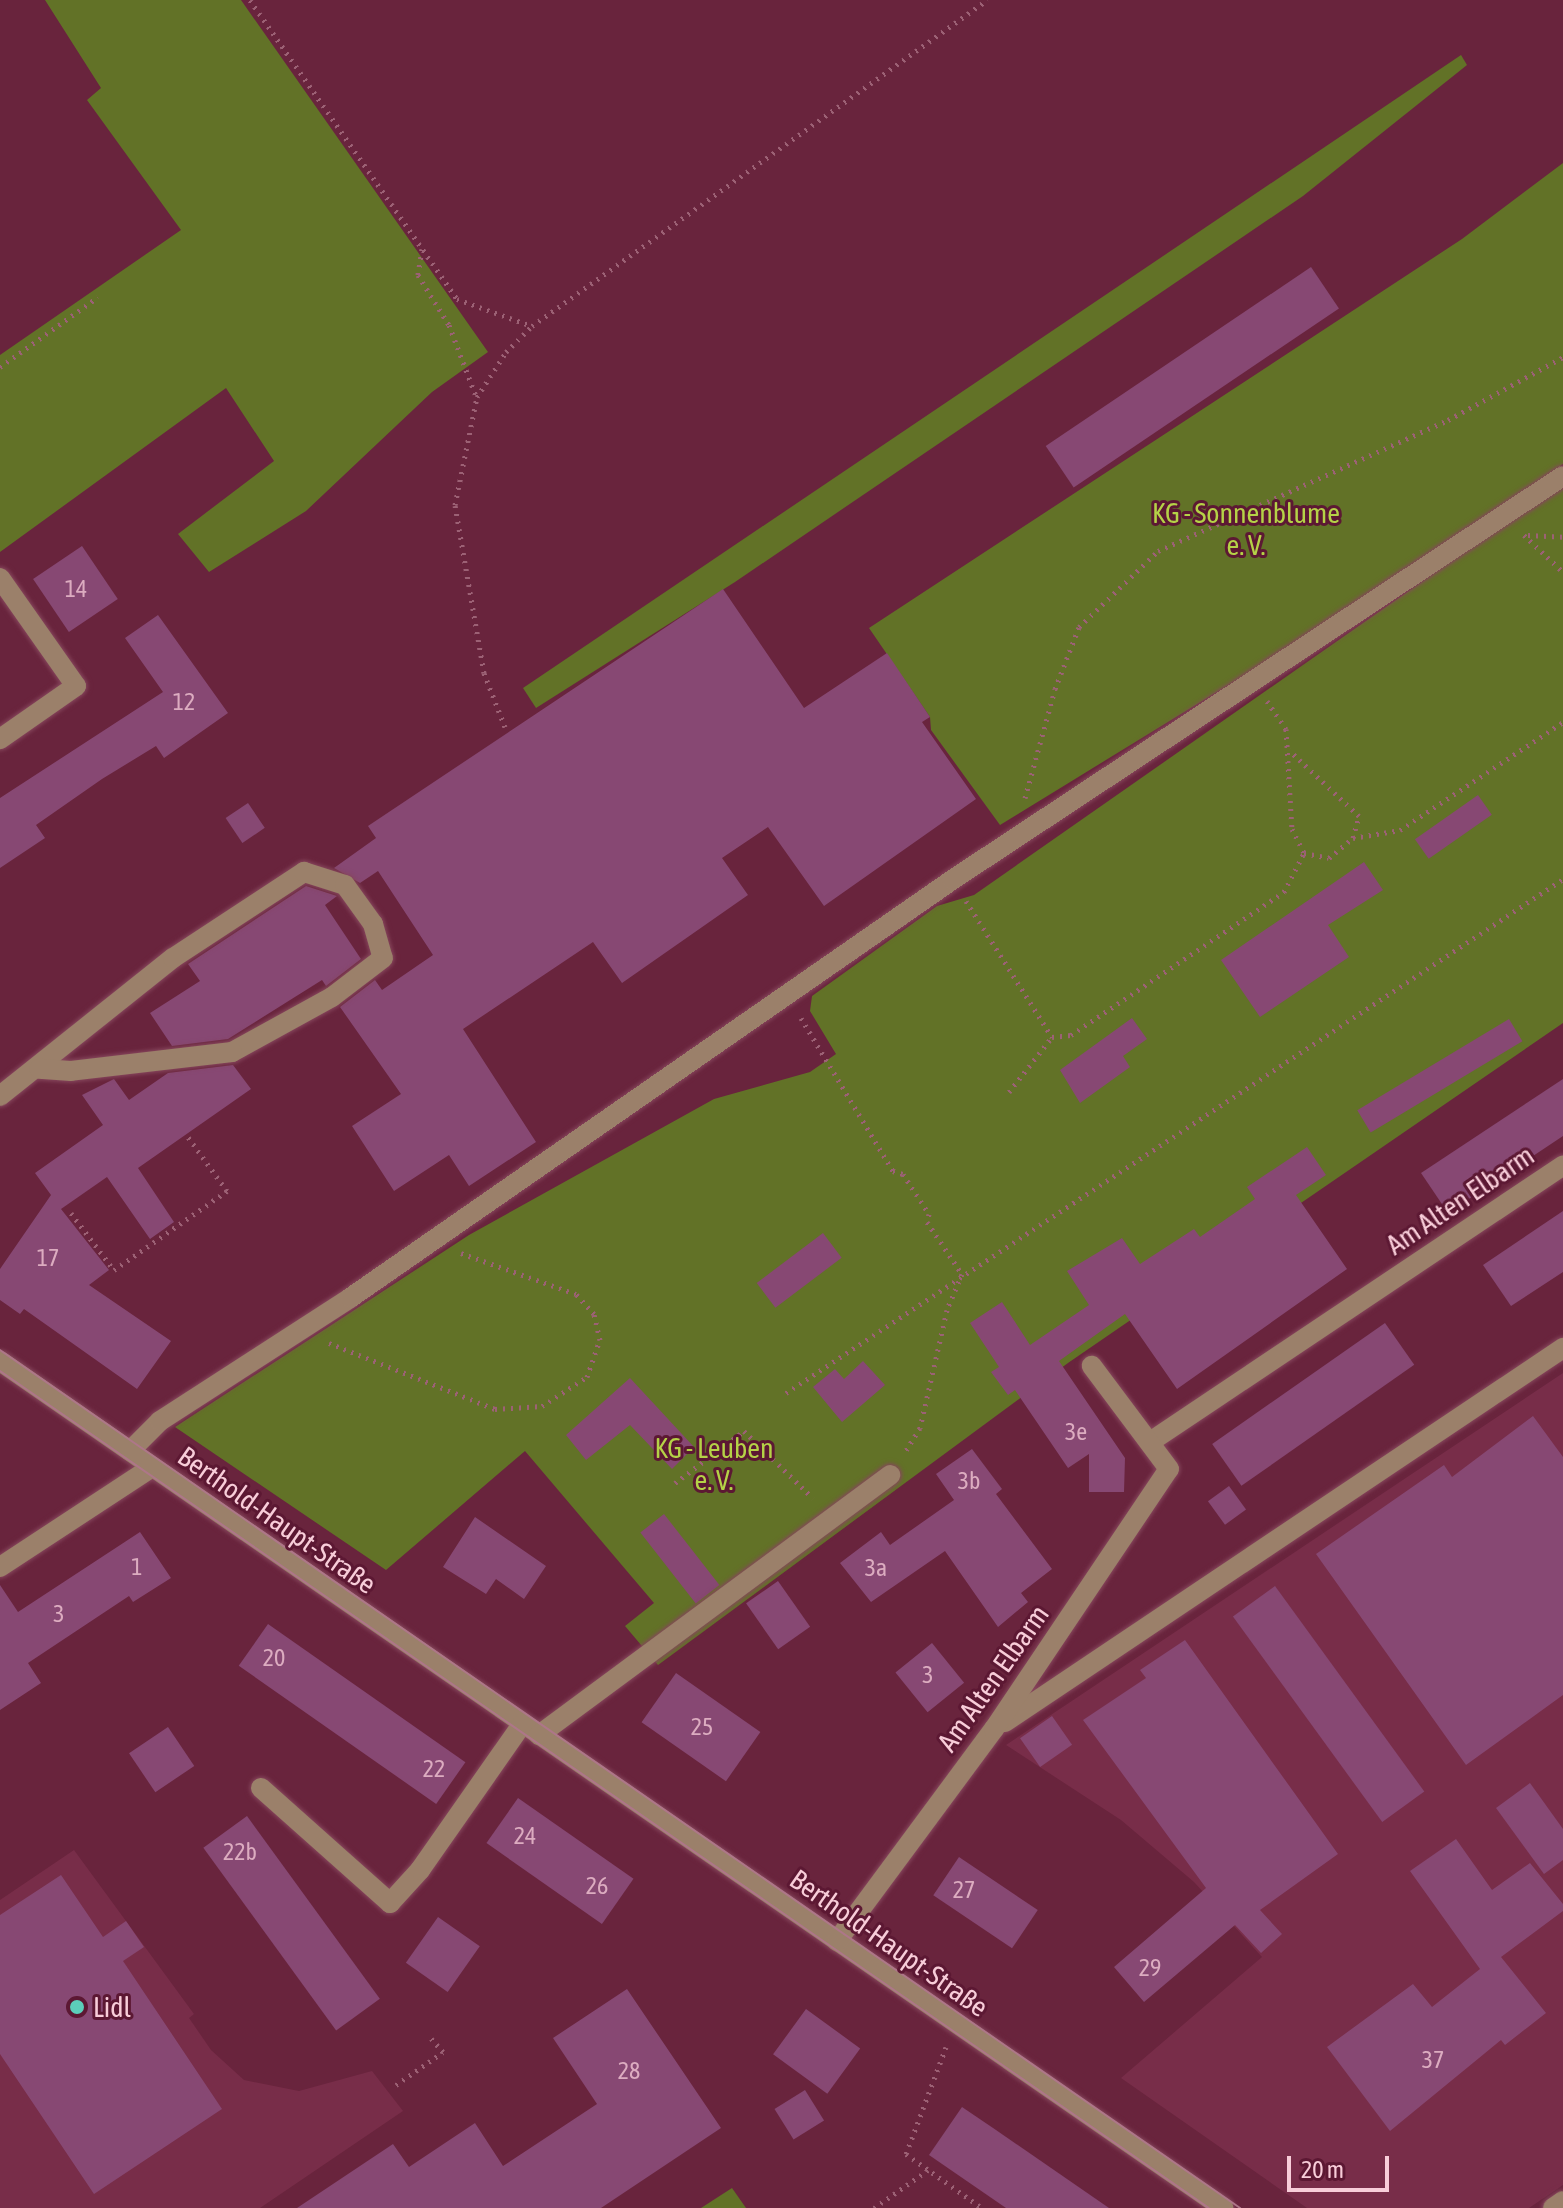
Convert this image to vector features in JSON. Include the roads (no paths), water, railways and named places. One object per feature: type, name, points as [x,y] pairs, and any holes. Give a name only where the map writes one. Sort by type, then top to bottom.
[{"type":"street","points":[[130,1451],[160,1421],[300,1331],[952,880],[1249,687],[1563,476]]},
{"type":"street","points":[[0,578],[76,686],[0,739]]},
{"type":"street","points":[[0,1096],[39,1069],[173,958],[304,872],[345,885],[373,924],[383,958],[332,997],[232,1052],[71,1071],[39,1069]]},
{"type":"street","name":"Am Alten Elbarm","points":[[1150,1442],[1563,1165]]},
{"type":"street","points":[[994,1729],[1563,1348]]},
{"type":"street","name":"Berthold-Haupt-Straße","points":[[0,1361],[1223,2208]]},
{"type":"street","name":"Am Alten Elbarm","points":[[837,1941],[994,1729],[1169,1469],[1092,1366]]},
{"type":"street","points":[[0,1567],[152,1467]]},
{"type":"street","points":[[261,1788],[390,1903],[420,1870],[531,1729],[890,1475]]},
{"type":"street","points":[[1553,2208],[1563,2201]]},
{"type":"tram line","points":[[0,1350],[1240,2208]]},
{"type":"tram line","points":[[0,1371],[1209,2208]]},
{"type":"place","name":"Lidl","points":[[77,2007]]},
{"type":"park label","name":"KG - Sonnenblume e. V.","points":[[1246,529]]},
{"type":"park label","name":"KG - Leuben e. V.","points":[[714,1464]]}]
